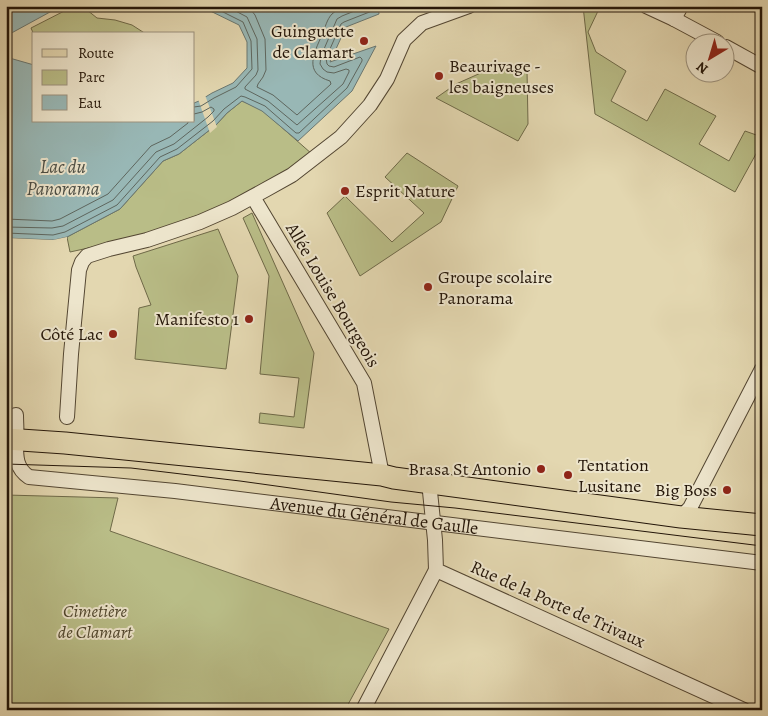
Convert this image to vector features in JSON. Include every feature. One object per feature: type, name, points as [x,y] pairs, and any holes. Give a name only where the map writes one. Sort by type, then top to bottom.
[{"type":"main road","points":[[11,440],[65,443],[382,475],[681,517],[762,525]]},
{"type":"street","points":[[67,417],[79,270],[87,256],[147,240],[200,222],[253,197],[292,175],[341,137],[370,105],[387,79],[404,40],[422,23],[469,6]]},
{"type":"street","points":[[646,6],[677,13],[703,32]]},
{"type":"street","points":[[736,53],[762,67]]},
{"type":"street","name":"Allée Louise Bourgeois","points":[[253,197],[364,384],[382,475]]},
{"type":"street","points":[[681,517],[690,508],[762,369]]},
{"type":"street","name":"Avenue du Général de Gaulle","points":[[16,415],[11,440],[18,464],[23,473],[28,477],[175,491],[762,563]]},
{"type":"street","points":[[363,710],[436,570],[429,482]]},
{"type":"street","name":"Rue de la Porte de Trivaux","points":[[436,570],[744,710]]},
{"type":"green space","points":[[74,6],[82,6],[97,18],[115,20],[132,25],[143,32],[33,32],[31,28]]},
{"type":"green space","points":[[583,6],[590,6],[598,11],[588,32],[596,52],[626,71],[611,101],[647,121],[665,89],[716,116],[699,144],[729,161],[745,131],[762,137],[762,143],[735,192],[595,114]]},
{"type":"green space","points":[[527,70],[528,124],[518,141],[436,98],[456,84],[483,72]]},
{"type":"green space","points":[[242,101],[262,110],[312,154],[255,191],[187,221],[125,240],[70,252],[67,237],[120,209],[163,161],[179,154],[216,125]]},
{"type":"green space","points":[[407,153],[458,186],[441,222],[360,276],[327,213],[345,196],[392,242],[424,213],[385,177]]},
{"type":"green space","points":[[252,213],[314,353],[304,428],[259,423],[260,413],[294,417],[299,378],[260,374],[269,276],[243,218]]},
{"type":"green space","points":[[218,229],[238,276],[226,369],[135,359],[139,308],[151,305],[133,256]]},
{"type":"green space","name":"Cimetière de Clamart","points":[[6,495],[118,498],[110,531],[389,629],[345,710],[6,710]]},
{"type":"water","points":[[6,6],[61,6],[6,36]]},
{"type":"water","name":"Lac du Panorama","points":[[200,6],[378,6],[379,14],[346,27],[330,62],[376,46],[352,91],[298,141],[262,111],[242,101],[216,125],[179,154],[163,161],[120,209],[67,237],[54,240],[6,238],[6,57],[32,64],[32,122],[195,122],[195,103],[233,83],[247,68],[247,42],[239,25]]},
{"type":"pier","points":[[205,95],[217,127],[210,133],[198,99]]},
{"type":"pier","points":[[67,237],[67,239],[54,242],[6,240],[6,238],[53,240]]},
{"type":"tram line","points":[[6,464],[131,468],[391,502],[455,508],[762,546]]},
{"type":"place","name":"Guinguette de Clamart","points":[[364,41]]},
{"type":"place","name":"Beaurivage - les baigneuses","points":[[439,76]]},
{"type":"place","name":"Esprit Nature","points":[[345,191]]},
{"type":"place","name":"Groupe scolaire Panorama","points":[[428,287]]},
{"type":"place","name":"Manifesto 1","points":[[249,319]]},
{"type":"place","name":"Côté Lac","points":[[113,334]]},
{"type":"place","name":"Brasa St Antonio","points":[[541,469]]},
{"type":"place","name":"Tentation Lusitane","points":[[568,475]]},
{"type":"place","name":"Big Boss","points":[[727,490]]}]
